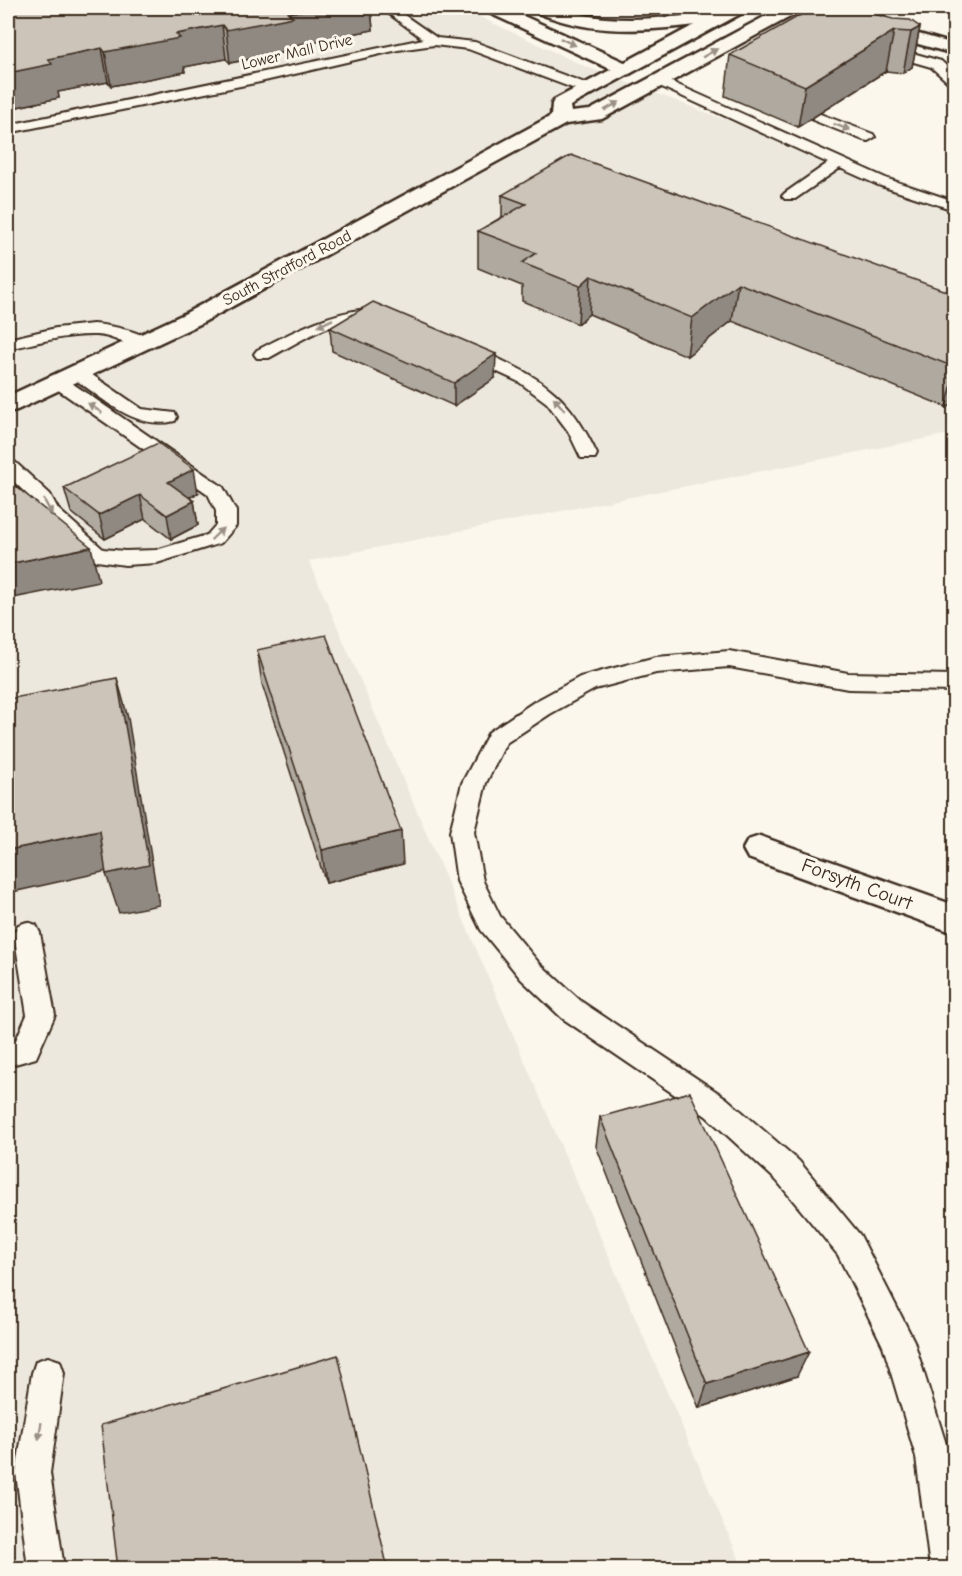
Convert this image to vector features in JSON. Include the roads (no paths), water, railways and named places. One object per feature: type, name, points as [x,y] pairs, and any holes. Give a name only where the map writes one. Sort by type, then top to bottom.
[{"type":"main road","points":[[493,8],[625,69],[658,80]]},
{"type":"main road","points":[[540,8],[573,18],[627,23],[720,17]]},
{"type":"main road","points":[[561,119],[561,104],[738,8]]},
{"type":"main road","name":"South Stratford Road","points":[[8,405],[144,343],[292,266],[561,119],[595,116],[793,8]]},
{"type":"main road","points":[[810,8],[954,49]]},
{"type":"main road","points":[[872,8],[875,18],[888,30]]},
{"type":"main road","name":"Forsyth Court","points":[[760,849],[954,919]]},
{"type":"lane","points":[[387,8],[434,41]]},
{"type":"lane","name":"Lower Mall Drive","points":[[8,129],[260,78],[398,46],[434,41],[470,45],[588,90]]},
{"type":"lane","points":[[870,45],[936,64],[954,80]]},
{"type":"lane","points":[[658,80],[883,182],[954,206]]},
{"type":"lane","points":[[815,116],[868,137]]},
{"type":"lane","points":[[790,196],[839,162]]},
{"type":"lane","points":[[263,354],[338,317],[370,314],[394,318],[404,323]]},
{"type":"lane","points":[[8,344],[45,335],[93,330],[114,332],[144,343]]},
{"type":"lane","points":[[455,346],[543,387],[576,426],[588,454]]},
{"type":"lane","points":[[69,378],[138,414],[168,417]]},
{"type":"lane","points":[[8,466],[43,498],[49,512],[97,555],[125,558],[157,556],[214,540],[226,526],[226,511],[216,491],[69,378]]},
{"type":"lane","points":[[948,1569],[933,1457],[898,1341],[849,1245],[788,1171],[716,1107],[572,1010],[530,971],[490,923],[485,913],[470,881],[462,832],[474,783],[497,738],[542,708],[588,682],[656,665],[729,659],[848,681],[954,683]]},
{"type":"lane","points":[[8,1054],[26,1049],[41,1016],[27,933]]},
{"type":"lane","points":[[46,1569],[33,1473],[48,1373]]}]
